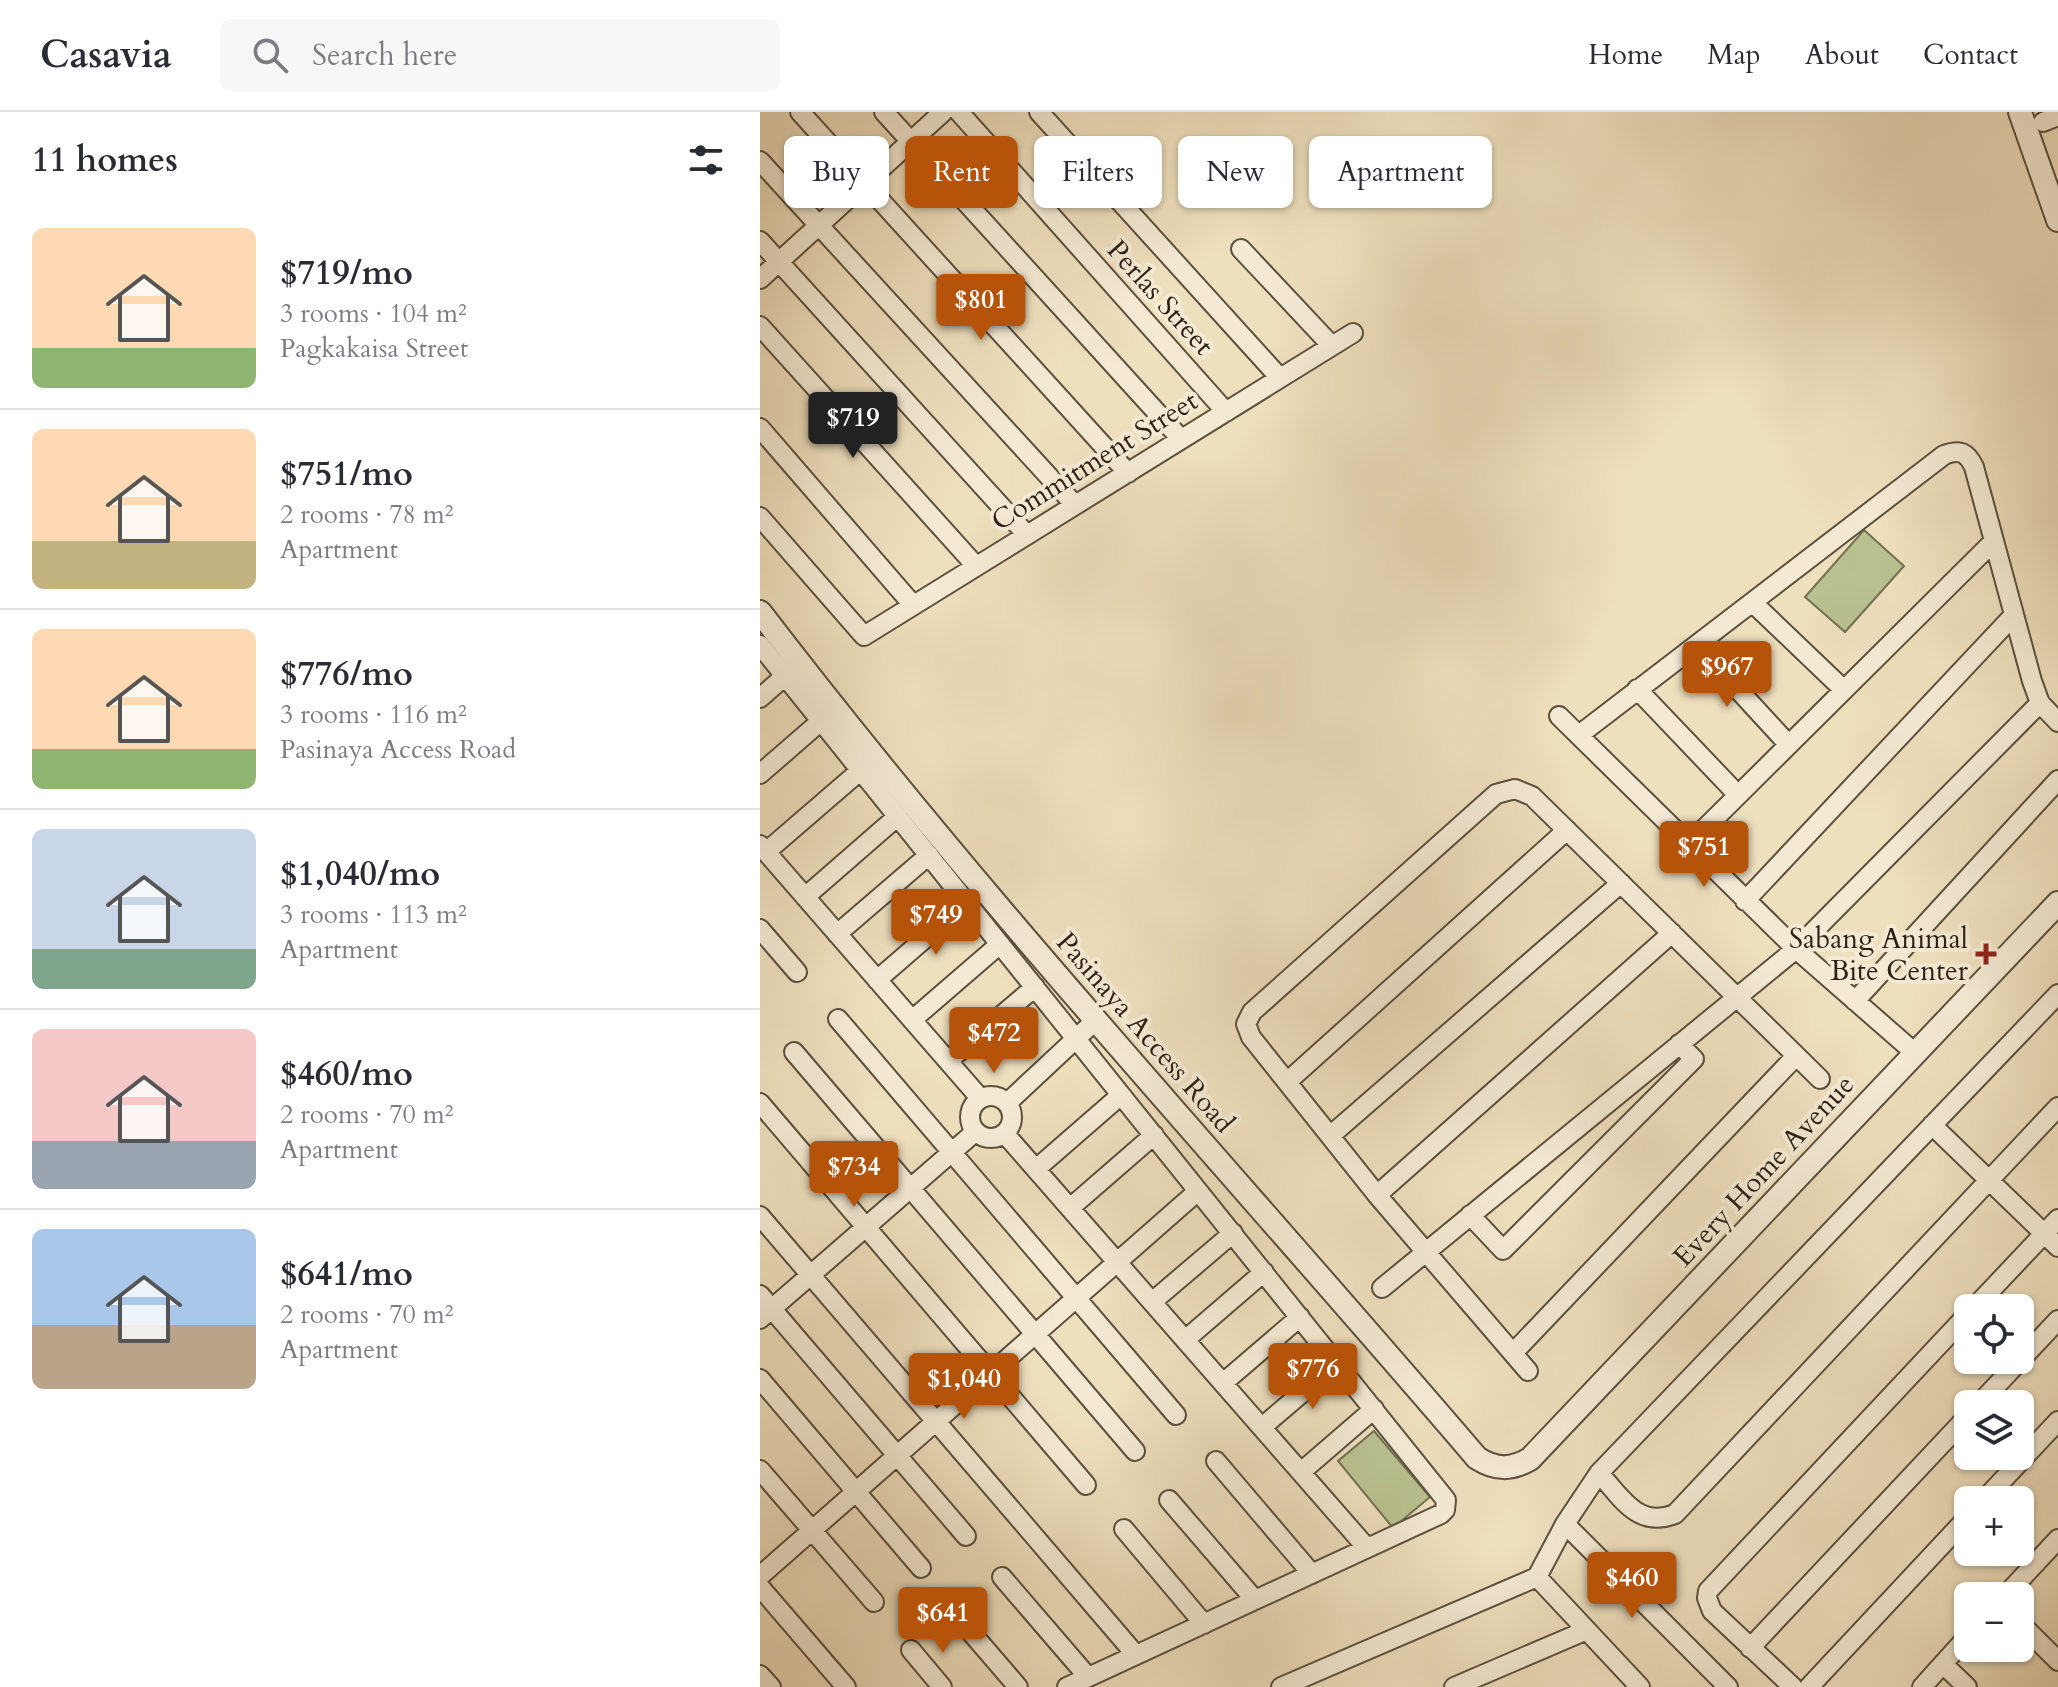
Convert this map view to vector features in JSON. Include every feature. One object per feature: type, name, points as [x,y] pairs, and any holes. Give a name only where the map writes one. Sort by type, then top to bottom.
[{"type":"street","points":[[800,112],[822,136]]},
{"type":"street","points":[[884,112],[905,136]]},
{"type":"street","points":[[917,136],[943,112]]},
{"type":"street","name":"Perlas Street","points":[[959,112],[1226,412]]},
{"type":"street","points":[[1039,112],[1280,378]]},
{"type":"street","points":[[2020,112],[2058,220]]},
{"type":"street","points":[[889,161],[905,147]]},
{"type":"street","points":[[760,161],[1075,505]]},
{"type":"street","points":[[760,279],[837,208]]},
{"type":"street","points":[[888,208],[1128,473]]},
{"type":"street","points":[[970,208],[1181,439]]},
{"type":"street","points":[[760,241],[1027,535]]},
{"type":"street","points":[[1241,249],[1332,346]]},
{"type":"street","points":[[760,326],[976,566]]},
{"type":"street","name":"Commitment Street","points":[[760,517],[864,636],[1353,333]]},
{"type":"street","points":[[760,428],[913,605]]},
{"type":"street","points":[[1579,735],[1953,451],[1970,457],[1974,467],[2022,651],[2040,703],[2058,722]]},
{"type":"street","points":[[1689,844],[1994,541]]},
{"type":"street","points":[[1753,603],[1844,690]]},
{"type":"street","name":"Pasinaya Access Road","points":[[760,612],[936,833],[1095,1021],[1477,1458],[1489,1466],[1505,1468]]},
{"type":"street","points":[[1745,901],[2013,616]]},
{"type":"street","points":[[760,645],[1443,1495],[1447,1505],[1441,1514],[1067,1687]]},
{"type":"street","points":[[1697,645],[1788,744]]},
{"type":"street","points":[[760,698],[785,676]]},
{"type":"street","points":[[1637,689],[1738,795]]},
{"type":"street","points":[[1382,1288],[1796,949],[2040,703]]},
{"type":"street","points":[[1559,716],[1745,901],[1915,1053]]},
{"type":"street","points":[[760,774],[821,721]]},
{"type":"street","points":[[861,770],[763,848],[980,1098]]},
{"type":"street","points":[[1855,1001],[2058,780]]},
{"type":"street","points":[[1528,1371],[1377,1195],[1287,1082],[1248,1031],[1246,1024],[1252,1012],[1496,794],[1505,790],[1524,791],[1820,1079]]},
{"type":"street","points":[[805,897],[898,816]]},
{"type":"street","points":[[1287,1082],[1567,830]]},
{"type":"street","points":[[837,934],[929,855]]},
{"type":"street","points":[[1330,1136],[1621,883]]},
{"type":"street","points":[[877,980],[967,902]]},
{"type":"street","name":"Every Home Avenue","points":[[1505,1468],[1530,1459],[2058,903]]},
{"type":"street","points":[[760,929],[797,972]]},
{"type":"street","points":[[1377,1195],[1672,933]]},
{"type":"street","points":[[912,1020],[1000,944]]},
{"type":"street","points":[[948,1061],[1035,987]]},
{"type":"street","points":[[1281,1687],[1537,1577],[1565,1524],[1599,1473],[2058,994]]},
{"type":"street","points":[[838,1019],[1176,1415]]},
{"type":"street","points":[[1007,1103],[1095,1021]]},
{"type":"street","points":[[1470,1215],[1503,1250],[1694,1059],[1679,1044]]},
{"type":"street","points":[[794,1052],[1135,1451]]},
{"type":"street","points":[[1513,1353],[1796,1056]]},
{"type":"street","points":[[1036,1169],[1121,1095]]},
{"type":"street","points":[[996,1096],[1007,1103],[1013,1115],[1005,1134],[990,1139],[975,1132],[970,1113],[980,1098],[996,1096]]},
{"type":"street","points":[[760,1103],[1086,1485]]},
{"type":"street","points":[[1599,1473],[1642,1516],[1665,1518],[1675,1514],[2058,1107]]},
{"type":"street","points":[[1932,1125],[2058,1247]]},
{"type":"street","points":[[966,1536],[764,1308],[811,1274],[975,1132]]},
{"type":"street","points":[[1005,1134],[1367,1548]]},
{"type":"street","points":[[1070,1208],[1154,1135]]},
{"type":"street","points":[[760,1576],[1198,1191]]},
{"type":"street","points":[[760,1216],[1136,1655]]},
{"type":"street","points":[[1987,1294],[2058,1219]]},
{"type":"street","points":[[1152,1302],[1233,1233]]},
{"type":"street","points":[[1185,1340],[1264,1272]]},
{"type":"street","points":[[1223,1383],[1300,1317]]},
{"type":"street","points":[[1992,1390],[2058,1320]]},
{"type":"street","points":[[1793,1687],[1712,1611],[1707,1598],[1712,1585],[1954,1329]]},
{"type":"street","points":[[1262,1427],[1337,1363]]},
{"type":"street","points":[[760,1379],[921,1568]]},
{"type":"street","points":[[1301,1472],[1374,1409]]},
{"type":"street","points":[[1997,1486],[2058,1421]]},
{"type":"street","points":[[1750,1648],[1954,1431]]},
{"type":"street","points":[[1216,1461],[1312,1574]]},
{"type":"street","points":[[760,1470],[874,1602]]},
{"type":"street","points":[[1169,1500],[1255,1600]]},
{"type":"street","points":[[1565,1524],[1728,1687]]},
{"type":"street","points":[[1124,1529],[1204,1624]]},
{"type":"street","points":[[1809,1687],[1954,1532]]},
{"type":"street","points":[[2018,1582],[2058,1539]]},
{"type":"street","points":[[1002,1577],[1088,1677]]},
{"type":"street","points":[[1537,1577],[1640,1687]]},
{"type":"street","points":[[760,1587],[846,1687]]},
{"type":"street","points":[[957,1616],[1018,1687]]},
{"type":"street","points":[[1454,1687],[1587,1630]]},
{"type":"street","points":[[2034,1634],[2055,1651]]},
{"type":"street","points":[[911,1650],[942,1687]]},
{"type":"street","points":[[1922,1687],[1954,1652]]},
{"type":"street","points":[[1943,1664],[1967,1687]]},
{"type":"street","points":[[760,1675],[771,1687]]},
{"type":"green space","points":[[1864,530],[1904,566],[1845,632],[1805,597]]},
{"type":"green space","points":[[1374,1431],[1430,1497],[1393,1528],[1338,1461]]},
{"type":"place","name":"Sabang Animal Bite Center","points":[[1986,954]]}]
